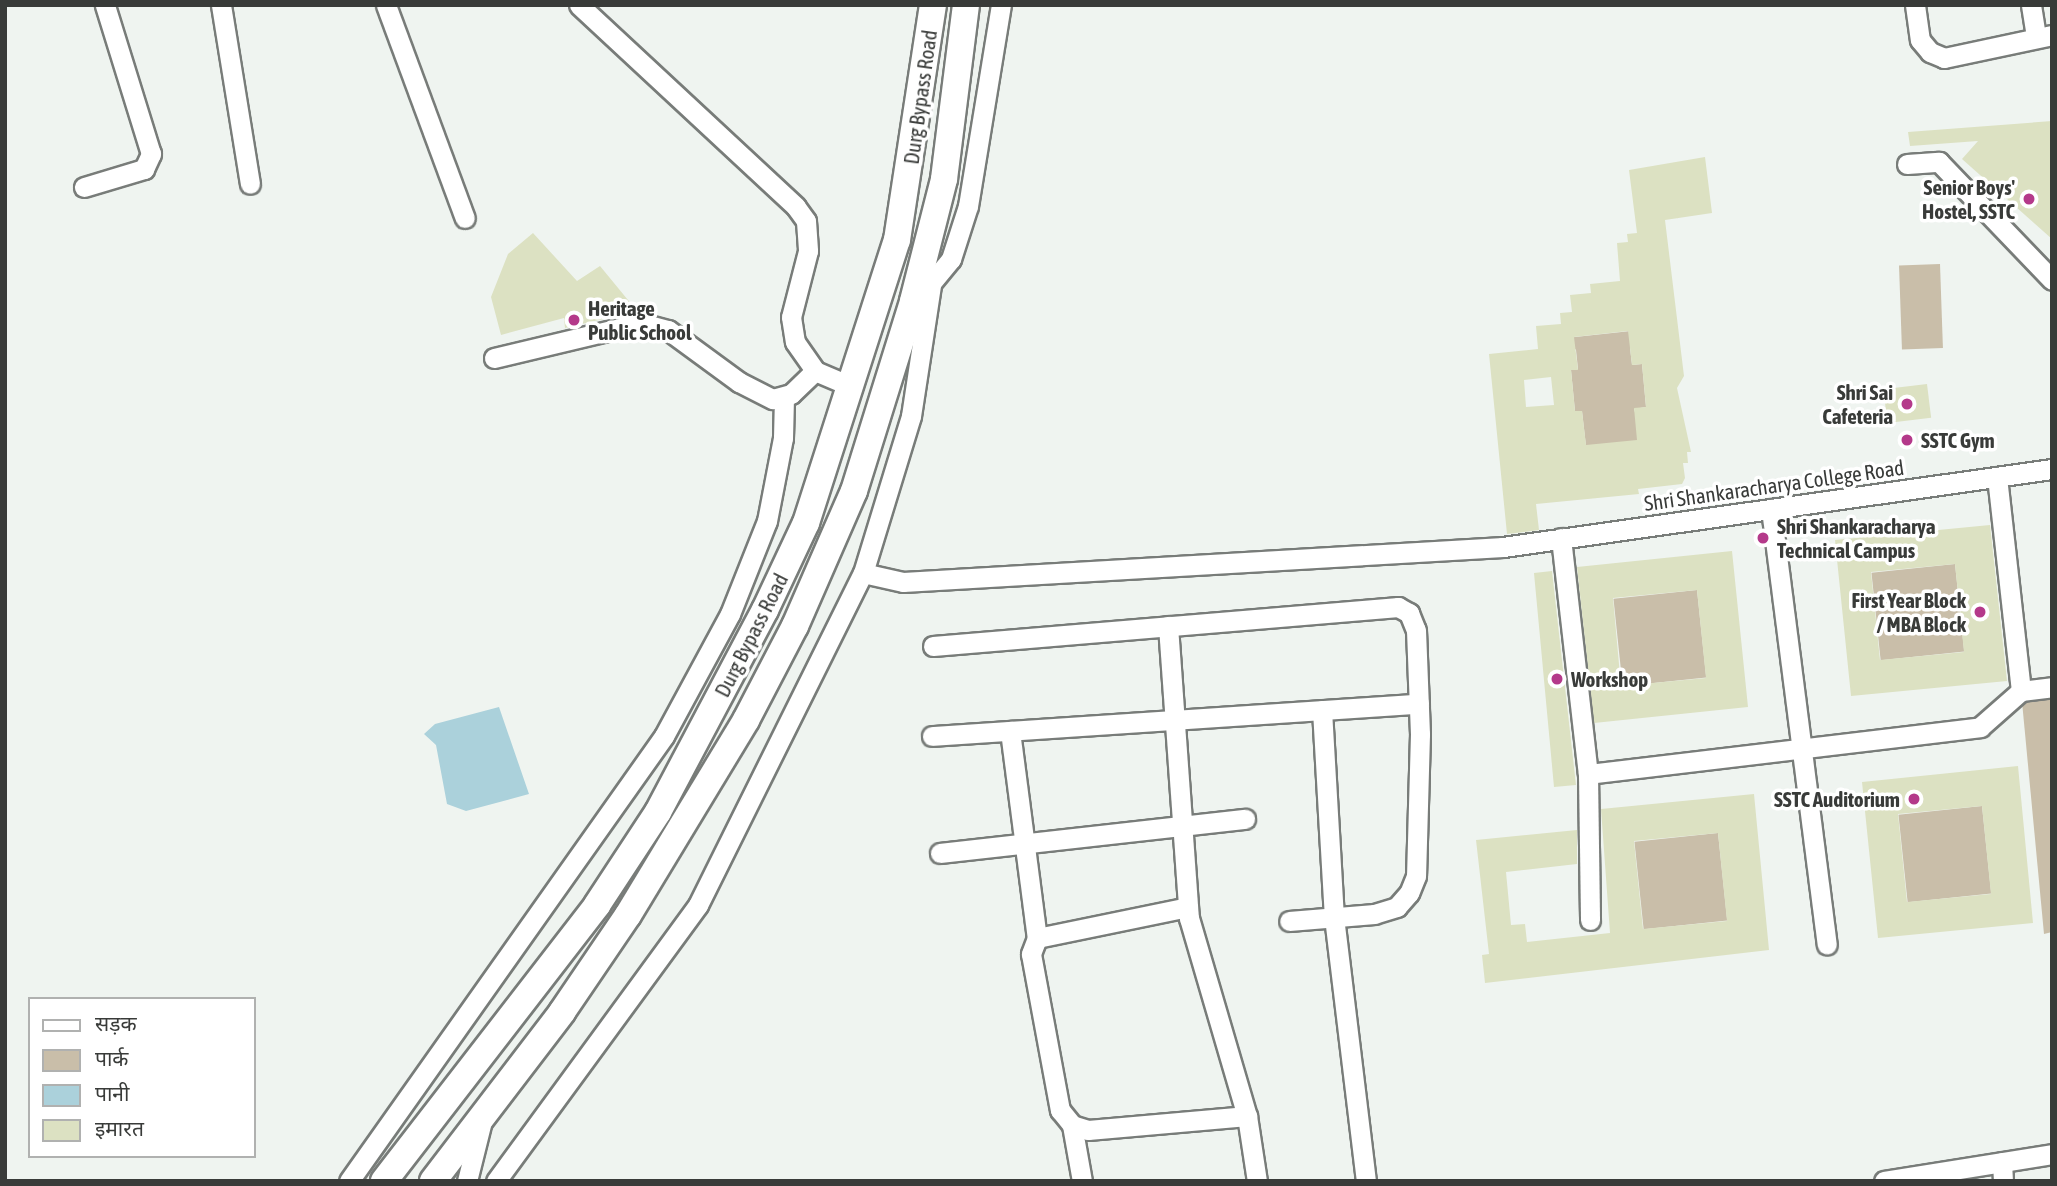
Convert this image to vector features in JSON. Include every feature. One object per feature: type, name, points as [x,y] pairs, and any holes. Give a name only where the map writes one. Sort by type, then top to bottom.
[{"type":"highway","name":"Durg Bypass Road","points":[[384,1181],[597,905],[657,812],[765,610],[806,523],[897,240],[933,5]]},
{"type":"highway","name":"Durg Bypass Road","points":[[433,1181],[484,1110],[562,1012],[628,915],[758,696],[795,626],[855,491],[922,294],[944,179],[966,5]]},
{"type":"street","points":[[84,187],[144,169],[151,154],[105,5]]},
{"type":"street","points":[[221,5],[250,184]]},
{"type":"street","points":[[386,5],[465,218]]},
{"type":"street","points":[[579,5],[796,207],[806,221],[808,251],[791,328],[795,342],[815,371],[851,386]]},
{"type":"street","points":[[496,1181],[698,905],[863,573],[911,416],[922,294],[951,259],[968,206],[1001,5]]},
{"type":"street","points":[[1915,5],[1920,40],[1930,52],[1944,58],[2044,37],[2031,5]]},
{"type":"street","points":[[1907,164],[1939,162],[2052,280]]},
{"type":"street","points":[[494,358],[641,323],[668,330],[761,396],[784,398],[815,371]]},
{"type":"street","points":[[349,1181],[533,927],[664,736],[730,614],[767,521],[783,438],[784,398]]},
{"type":"street","name":"Shri Shankaracharya College Road","points":[[863,573],[903,582],[1503,547],[2052,469]]},
{"type":"street","points":[[1997,477],[2021,691]]},
{"type":"street","points":[[1771,509],[1827,944]]},
{"type":"street","points":[[1561,538],[1588,774],[1590,920]]},
{"type":"street","points":[[933,646],[1398,607],[1409,613],[1416,630],[1419,704],[1416,876],[1409,894],[1397,907],[1289,921]]},
{"type":"street","points":[[1168,626],[1188,907],[1247,1116],[1257,1181]]},
{"type":"street","points":[[1588,774],[1980,727],[2021,691],[2052,687]]},
{"type":"street","points":[[932,736],[1419,704]]},
{"type":"street","points":[[1322,710],[1334,917],[1366,1181]]},
{"type":"street","points":[[1010,731],[1037,939],[1031,954],[1060,1110],[1072,1125],[1082,1181]]},
{"type":"street","points":[[940,853],[1245,818]]},
{"type":"street","points":[[1037,939],[1188,907]]},
{"type":"street","points":[[467,1181],[484,1110]]},
{"type":"street","points":[[1072,1125],[1120,1129],[1247,1116]]},
{"type":"street","points":[[1884,1181],[2002,1172],[2052,1154]]},
{"type":"green space","points":[[1940,264],[1943,348],[1902,349],[1899,265]]},
{"type":"green space","points":[[1640,330],[1630,348],[1632,365],[1642,364],[1646,407],[1634,409],[1646,449],[1586,446],[1582,411],[1575,411],[1571,370],[1578,369],[1576,350],[1566,338]]},
{"type":"green space","points":[[1955,564],[1964,652],[1881,660],[1871,573]]},
{"type":"green space","points":[[1697,590],[1706,678],[1623,686],[1613,599]]},
{"type":"green space","points":[[2052,687],[2052,932],[2044,934],[2021,691]]},
{"type":"green space","points":[[1982,806],[1991,894],[1908,902],[1898,815]]},
{"type":"green space","points":[[1718,833],[1727,921],[1644,929],[1634,842]]},
{"type":"water","points":[[499,707],[529,794],[466,811],[447,804],[436,745],[424,734],[435,724]]},
{"type":"building","name":"Senior Boys' Hostel, SSTC","points":[[2052,121],[2052,239],[1962,159],[1978,141],[1910,146],[1908,132]]},
{"type":"building","points":[[1705,157],[1712,213],[1665,220],[1684,376],[1677,388],[1691,452],[1687,452],[1688,463],[1683,463],[1685,478],[1682,484],[1638,489],[1639,494],[1536,504],[1539,530],[1507,534],[1489,354],[1538,349],[1536,326],[1561,324],[1560,313],[1572,312],[1570,295],[1591,293],[1590,284],[1620,281],[1617,243],[1628,242],[1627,234],[1637,233],[1629,170]],"holes":[[[1628,331],[1632,365],[1642,364],[1646,407],[1634,408],[1637,440],[1586,445],[1582,411],[1575,411],[1571,370],[1578,370],[1574,337]],[[1551,377],[1554,405],[1526,407],[1524,380]]]},
{"type":"building","points":[[533,233],[577,281],[600,266],[637,311],[565,328],[564,318],[501,335],[491,297],[508,254]]},
{"type":"building","name":"Shri Sai Cafeteria","points":[[1927,384],[1931,418],[1887,423],[1883,389]]},
{"type":"building","name":"First Year Block / MBA Block","points":[[1990,525],[2007,681],[1851,696],[1835,540]],"holes":[[[1955,564],[1964,652],[1880,660],[1871,572]]]},
{"type":"building","points":[[1732,551],[1748,707],[1594,723],[1577,567]],"holes":[[[1697,590],[1706,678],[1621,686],[1613,598]]]},
{"type":"building","name":"Workshop","points":[[1552,571],[1576,785],[1554,787],[1534,573]]},
{"type":"building","points":[[2018,766],[2033,923],[1878,938],[1862,782]],"holes":[[[1982,806],[1991,894],[1907,902],[1898,814]]]},
{"type":"building","points":[[1754,794],[1769,950],[1485,983],[1482,955],[1489,954],[1476,840],[1577,830],[1577,864],[1506,872],[1511,925],[1525,924],[1527,942],[1610,933],[1601,809]],"holes":[[[1718,833],[1727,921],[1643,929],[1634,841]]]},
{"type":"place","name":"Senior Boys' Hostel, SSTC","points":[[2029,199]]},
{"type":"place","name":"Heritage Public School","points":[[574,320]]},
{"type":"place","name":"Shri Sai Cafeteria","points":[[1907,404]]},
{"type":"place","name":"SSTC Gym","points":[[1907,440]]},
{"type":"place","name":"Shri Shankaracharya Technical Campus","points":[[1763,538]]},
{"type":"place","name":"First Year Block / MBA Block","points":[[1980,612]]},
{"type":"place","name":"Workshop","points":[[1557,679]]},
{"type":"place","name":"SSTC Auditorium","points":[[1914,799]]}]
